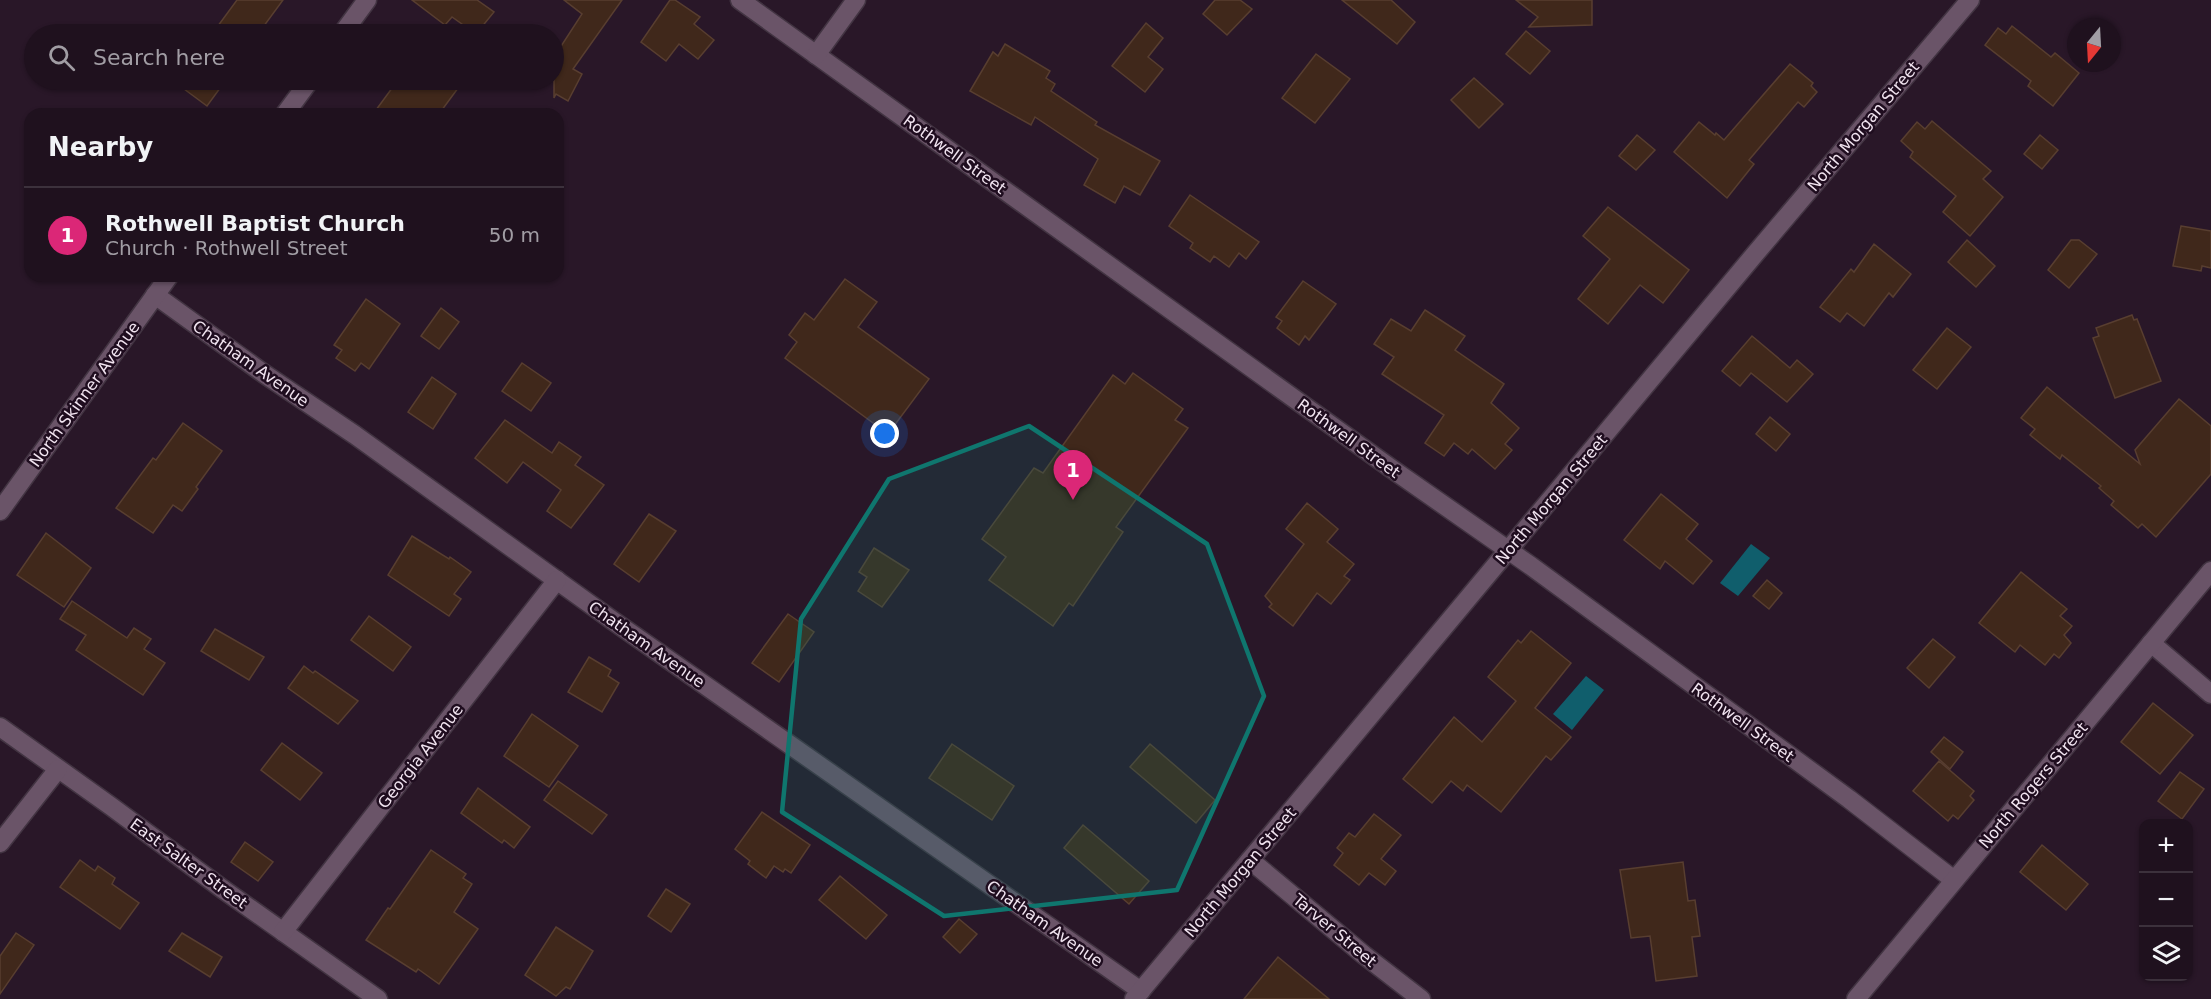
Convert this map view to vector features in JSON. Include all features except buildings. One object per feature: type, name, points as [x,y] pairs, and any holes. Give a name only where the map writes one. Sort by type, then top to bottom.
[{"type":"street","points":[[349,24],[367,0]]},
{"type":"street","name":"Rothwell Street","points":[[740,0],[1508,550],[1839,792],[1954,880]]},
{"type":"street","points":[[816,55],[856,0]]},
{"type":"street","name":"North Morgan Street","points":[[1138,995],[1748,262],[1970,0]]},
{"type":"street","points":[[289,108],[303,90]]},
{"type":"street","name":"North Skinner Avenue","points":[[0,511],[165,282]]},
{"type":"street","name":"Chatham Avenue","points":[[155,295],[262,373],[355,435],[1138,995]]},
{"type":"street","name":"North Rogers Street","points":[[1856,999],[2211,571]]},
{"type":"street","name":"Georgia Avenue","points":[[283,932],[557,580]]},
{"type":"street","points":[[2151,643],[2211,694]]},
{"type":"street","name":"East Salter Street","points":[[0,727],[378,999]]},
{"type":"street","points":[[0,843],[58,769]]},
{"type":"street","name":"Tarver Street","points":[[1250,860],[1364,955],[1421,999]]},
{"type":"highlighted area","points":[[1029,426],[1207,544],[1264,696],[1177,890],[944,916],[782,812],[801,619],[889,479]]},
{"type":"water","points":[[1751,544],[1770,558],[1738,596],[1720,583]]},
{"type":"water","points":[[1586,676],[1604,690],[1572,730],[1553,714]]},
{"type":"place","name":"Rothwell Baptist Church","points":[[1073,500]]}]
